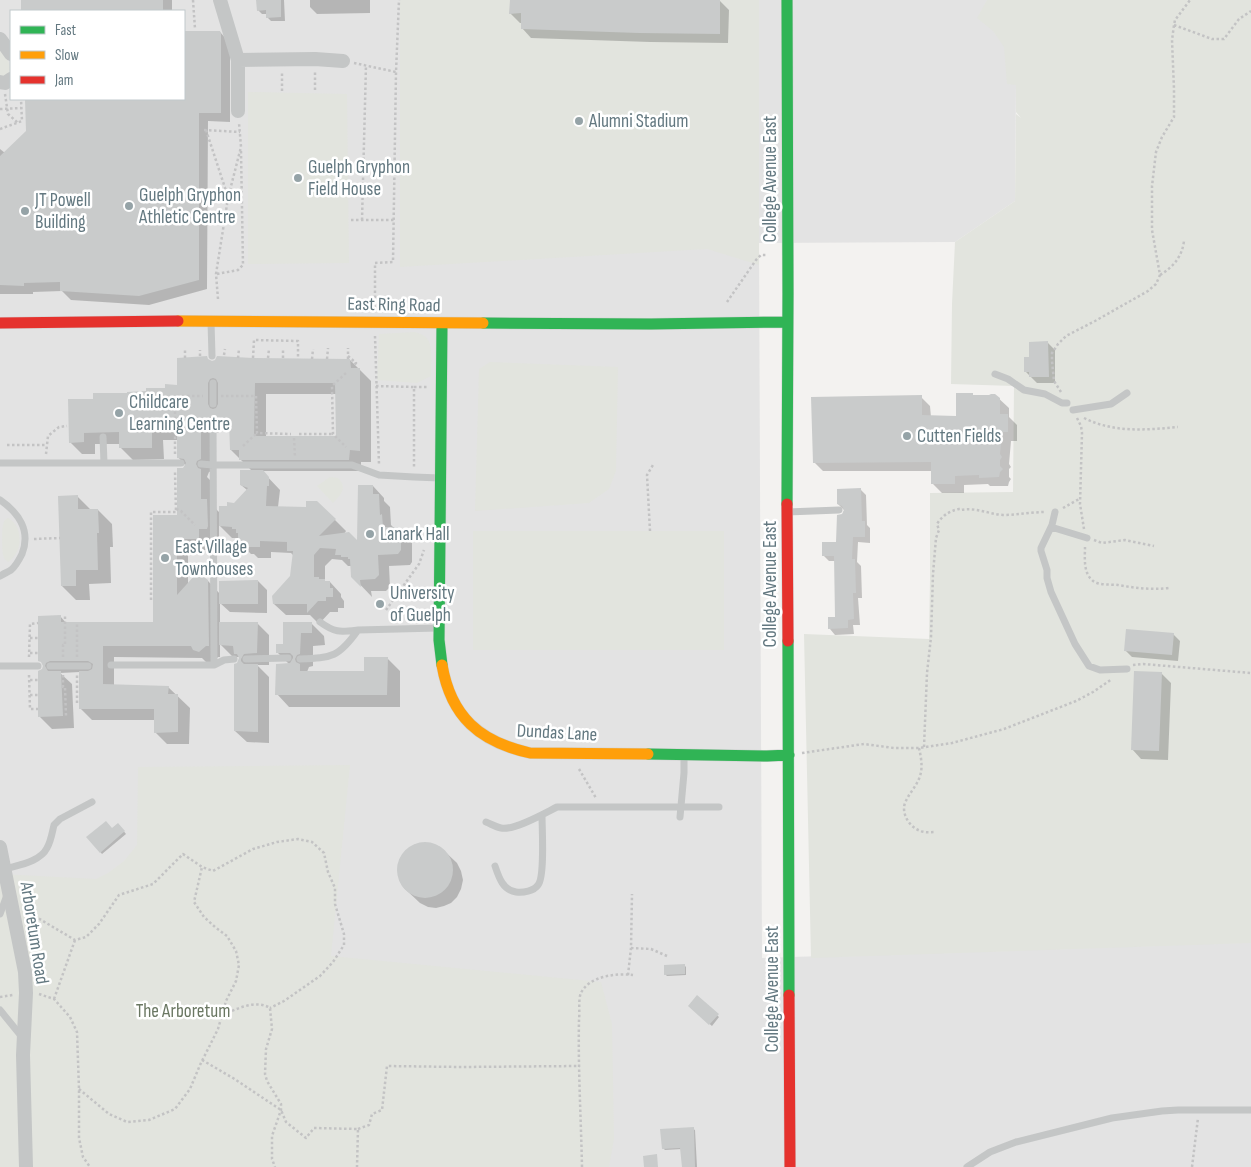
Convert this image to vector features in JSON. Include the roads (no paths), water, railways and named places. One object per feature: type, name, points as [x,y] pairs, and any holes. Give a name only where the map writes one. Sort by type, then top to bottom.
[{"type":"street","points":[[220,0],[238,60],[238,112]]},
{"type":"street","name":"College Avenue East","points":[[787,0],[790,1167]]},
{"type":"street","points":[[0,39],[10,53]]},
{"type":"street","points":[[238,60],[315,59],[343,61]]},
{"type":"street","name":"East Ring Road","points":[[0,323],[375,322],[442,324],[651,324],[787,322]]},
{"type":"street","name":"Dundas Lane","points":[[442,324],[438,628],[445,682],[459,713],[474,729],[493,742],[516,751],[530,753],[788,755]]},
{"type":"street","name":"Arboretum Road","points":[[0,847],[25,972],[26,993],[23,1055],[26,1167]]},
{"type":"lane","points":[[211,322],[212,356]]},
{"type":"lane","points":[[995,374],[1008,379],[1024,390],[1046,394],[1062,404],[1067,403]]},
{"type":"lane","points":[[213,383],[213,404]]},
{"type":"lane","points":[[1073,410],[1111,404],[1127,393]]},
{"type":"lane","points":[[213,422],[214,665]]},
{"type":"lane","points":[[103,438],[104,463]]},
{"type":"lane","points":[[0,463],[181,463]]},
{"type":"lane","points":[[201,464],[352,465],[379,475],[440,478]]},
{"type":"lane","points":[[0,500],[17,515],[23,528],[25,540],[24,549],[19,561],[11,570],[0,576]]},
{"type":"lane","points":[[787,512],[840,510]]},
{"type":"lane","points":[[1055,512],[1051,527],[1041,548],[1051,592],[1075,644],[1089,666],[1100,670],[1127,669]]},
{"type":"lane","points":[[1051,527],[1086,537]]},
{"type":"lane","points":[[320,622],[340,632],[438,628]]},
{"type":"lane","points":[[300,659],[322,658],[339,652],[358,630]]},
{"type":"lane","points":[[246,659],[288,658]]},
{"type":"lane","points":[[111,665],[214,665],[224,660],[234,659]]},
{"type":"lane","points":[[0,666],[38,666]]},
{"type":"lane","points":[[50,666],[88,666]]},
{"type":"lane","points":[[680,817],[684,754]]},
{"type":"lane","points":[[5,869],[42,855],[47,850],[54,825],[60,819],[92,802]]},
{"type":"lane","points":[[486,822],[502,828],[508,828],[557,807],[719,807]]},
{"type":"lane","points":[[495,866],[501,882],[515,892],[531,890],[538,886],[542,879],[543,869],[542,815]]},
{"type":"lane","points":[[0,914],[11,896]]},
{"type":"lane","points":[[0,1010],[23,1039]]},
{"type":"lane","points":[[967,1167],[990,1152],[1004,1146],[1123,1116],[1200,1109],[1251,1110]]},
{"type":"place","name":"Alumni Stadium","points":[[579,121]]},
{"type":"place","name":"Guelph Gryphon Field House","points":[[298,178]]},
{"type":"place","name":"Guelph Gryphon Athletic Centre","points":[[129,206]]},
{"type":"place","name":"JT Powell Building","points":[[25,211]]},
{"type":"place","name":"Childcare Learning Centre","points":[[119,413]]},
{"type":"place","name":"Cutten Fields","points":[[907,436]]},
{"type":"place","name":"Lanark Hall","points":[[370,534]]},
{"type":"place","name":"East Village Townhouses","points":[[165,558]]},
{"type":"place","name":"University of Guelph","points":[[380,604]]},
{"type":"park label","name":"The Arboretum","points":[[183,1011]]}]
